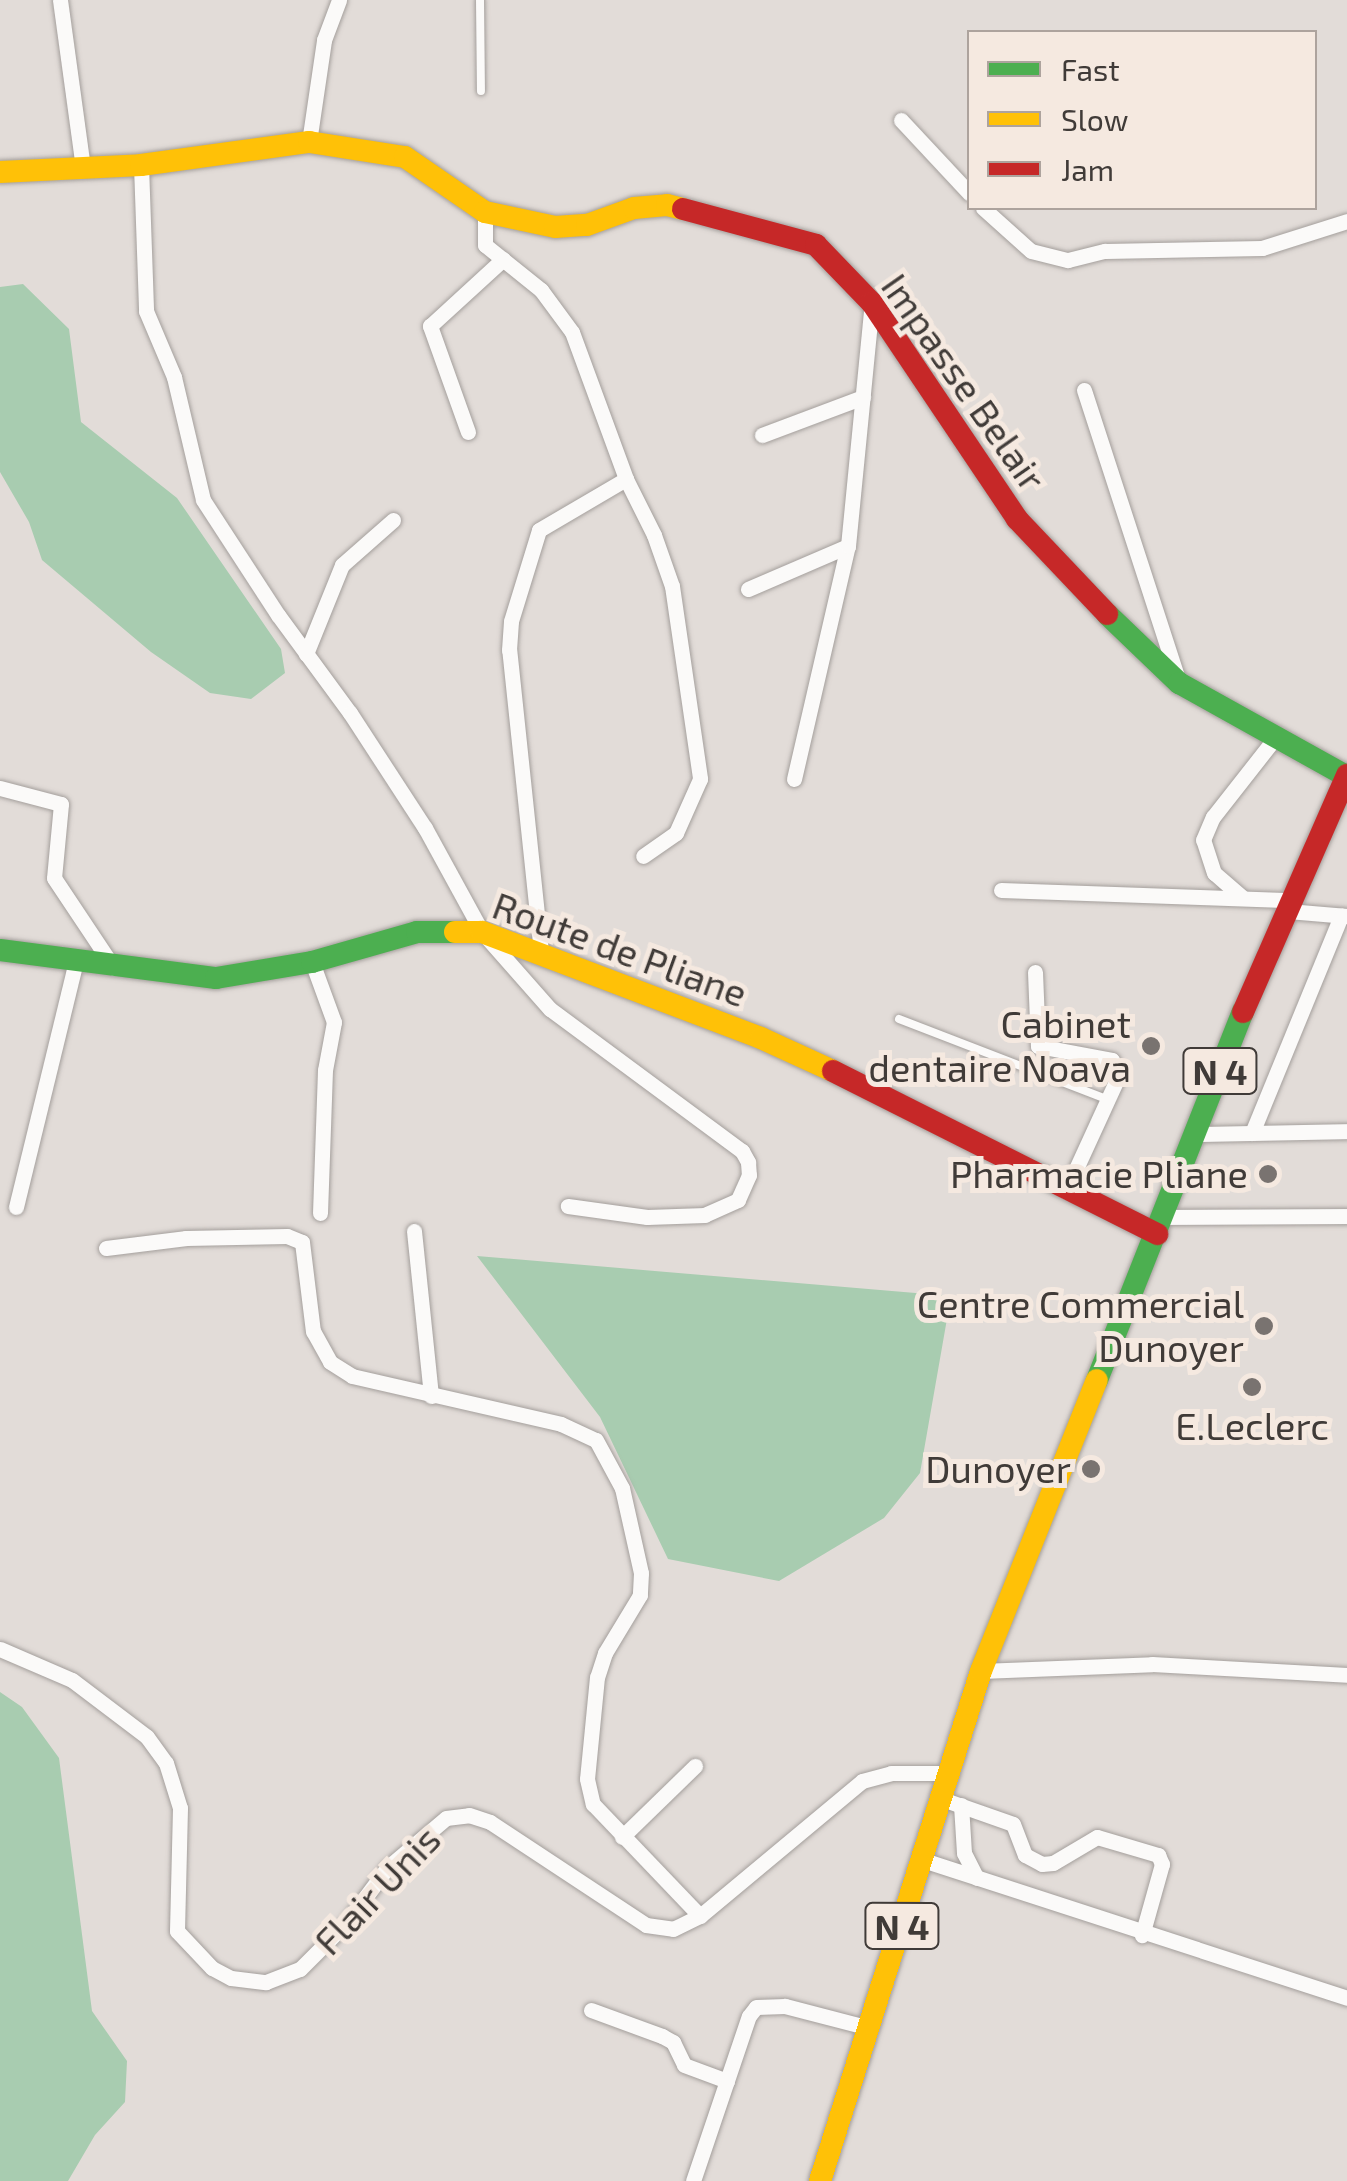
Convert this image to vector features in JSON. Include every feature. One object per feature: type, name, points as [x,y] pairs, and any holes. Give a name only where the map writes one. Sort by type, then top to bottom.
[{"type":"street","points":[[60,0],[83,167]]},
{"type":"street","points":[[309,142],[324,40],[339,0]]},
{"type":"street","points":[[901,120],[967,190]]},
{"type":"street","name":"Impasse Belair","points":[[0,172],[141,165],[309,142],[404,157],[486,212],[570,227],[634,208],[668,205],[802,238],[816,245],[872,302],[1017,519],[1179,683],[1347,776]]},
{"type":"street","points":[[141,165],[146,311],[174,377],[196,484],[425,828],[482,932],[550,1008],[742,1152],[748,1162],[749,1175],[738,1200],[705,1215],[647,1217],[568,1206]]},
{"type":"street","points":[[985,210],[1030,250],[1068,260],[1104,251],[1262,248],[1347,221]]},
{"type":"street","points":[[486,212],[484,245],[541,290],[572,332],[626,480],[654,534],[672,586],[701,766],[698,788],[676,834],[643,856]]},
{"type":"street","points":[[468,432],[430,326],[503,259]]},
{"type":"street","points":[[794,779],[848,546],[872,302]]},
{"type":"street","points":[[1084,390],[1179,683]]},
{"type":"street","points":[[762,435],[862,397]]},
{"type":"street","points":[[541,952],[509,650],[510,621],[539,530],[626,480]]},
{"type":"street","points":[[306,654],[342,565],[393,520]]},
{"type":"street","points":[[748,589],[848,546]]},
{"type":"street","points":[[1243,898],[1214,873],[1204,840],[1213,817],[1274,738]]},
{"type":"street","name":"N 4","points":[[820,2181],[923,1860],[952,1802],[950,1773],[982,1670],[1195,1134],[1347,776]]},
{"type":"street","points":[[0,788],[61,804],[54,878],[114,968]]},
{"type":"street","points":[[1001,890],[1243,898],[1344,916],[1252,1133]]},
{"type":"street","name":"Route de Pliane","points":[[0,950],[114,968],[216,978],[312,962],[417,932],[482,932],[762,1038],[909,1106],[1066,1191],[1161,1226]]},
{"type":"street","points":[[16,1206],[76,960]]},
{"type":"street","points":[[312,962],[334,1022],[325,1070],[320,1213]]},
{"type":"street","points":[[1035,972],[1038,1046],[1112,1060],[1120,1075],[1066,1191]]},
{"type":"street","points":[[1195,1134],[1347,1132]]},
{"type":"street","points":[[1161,1226],[1347,1216]]},
{"type":"street","points":[[414,1231],[432,1396]]},
{"type":"street","points":[[106,1248],[239,1236],[288,1236],[302,1242],[312,1331],[330,1362],[352,1376],[561,1424],[596,1440],[622,1488],[638,1544],[640,1595],[605,1653],[597,1677],[588,1779],[593,1804],[700,1916]]},
{"type":"street","name":"Flair Unis","points":[[0,1649],[72,1680],[147,1737],[174,1784],[180,1808],[177,1931],[212,1968],[231,1978],[266,1982],[300,1969],[346,1924],[387,1868],[446,1818],[469,1815],[490,1822],[646,1925],[673,1930],[700,1916],[862,1781],[891,1774],[950,1773]]},
{"type":"street","points":[[982,1670],[1152,1664],[1347,1675]]},
{"type":"street","points":[[622,1837],[694,1766]]},
{"type":"street","points":[[952,1802],[964,1853],[977,1878]]},
{"type":"street","points":[[952,1802],[1013,1824],[1025,1854],[1042,1864],[1053,1863],[1097,1838],[1158,1855],[1162,1864],[1142,1935]]},
{"type":"street","points":[[923,1860],[1142,1935],[1347,1998]]},
{"type":"street","points":[[693,2181],[748,2016],[756,2007],[785,2006],[870,2028]]},
{"type":"street","points":[[592,2010],[662,2036],[673,2042],[684,2065],[727,2081]]},
{"type":"lane","points":[[480,0],[481,90]]},
{"type":"lane","points":[[899,1019],[1109,1100]]},
{"type":"green space","points":[[23,284],[69,329],[81,422],[177,498],[281,649],[285,673],[251,699],[210,693],[151,652],[42,560],[29,522],[0,472],[0,287]]},
{"type":"green space","points":[[477,1256],[951,1296],[920,1473],[884,1518],[779,1581],[668,1559],[600,1417]]},
{"type":"green space","points":[[0,1692],[22,1707],[59,1758],[92,2011],[127,2061],[125,2102],[95,2135],[68,2181],[0,2181]]},
{"type":"traffic: fast","points":[[1107,614],[1179,683],[1346,776]]},
{"type":"traffic: fast","points":[[0,950],[216,978],[312,962],[417,932],[455,932]]},
{"type":"traffic: fast","points":[[1097,1380],[1243,1012]]},
{"type":"traffic: slow","points":[[0,172],[141,165],[309,142],[405,157],[485,212],[555,227],[587,225],[634,208],[667,205],[683,209]]},
{"type":"traffic: slow","points":[[455,932],[482,932],[761,1038],[833,1071]]},
{"type":"traffic: slow","points":[[820,2181],[981,1671],[1097,1380]]},
{"type":"traffic: jam","points":[[683,209],[816,245],[872,303],[1017,519],[1107,614]]},
{"type":"traffic: jam","points":[[1243,1012],[1347,775]]},
{"type":"traffic: jam","points":[[833,1071],[1157,1234]]},
{"type":"place","name":"Cabinet dentaire Noava","points":[[1151,1046]]},
{"type":"place","name":"Pharmacie Pliane","points":[[1268,1174]]},
{"type":"place","name":"Centre Commercial Dunoyer","points":[[1264,1326]]},
{"type":"place","name":"E.Leclerc","points":[[1252,1387]]},
{"type":"place","name":"Dunoyer","points":[[1091,1469]]}]
